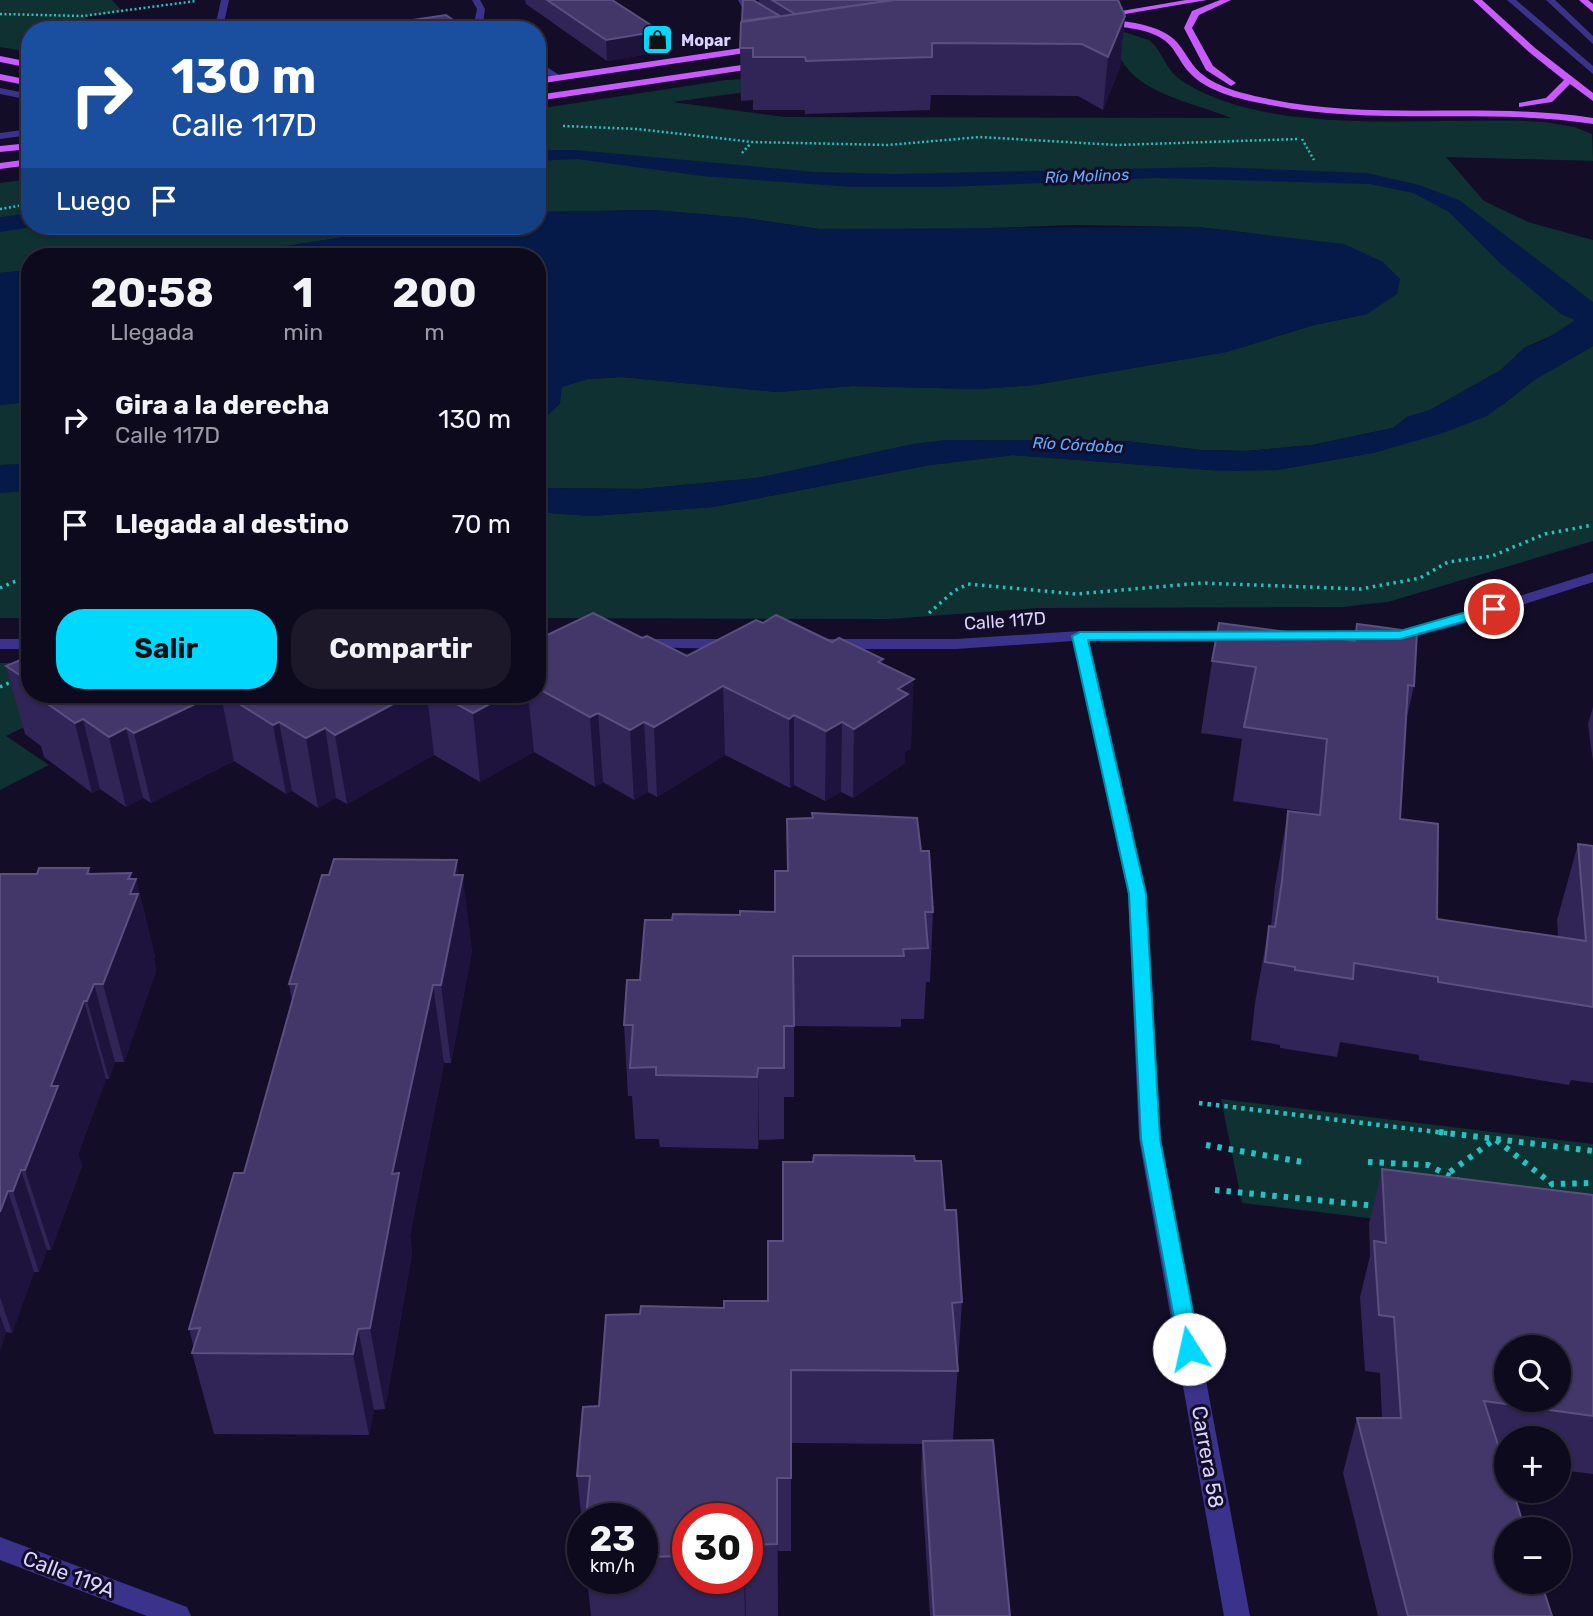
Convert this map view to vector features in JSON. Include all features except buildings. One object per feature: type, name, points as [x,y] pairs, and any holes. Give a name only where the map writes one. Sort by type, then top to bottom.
[{"type":"main road","points":[[1203,0],[1089,19],[1139,28],[1164,37],[1179,49],[1188,67],[1198,76],[1236,93],[1271,103],[1338,111],[1532,114],[1593,121]]},
{"type":"main road","points":[[1227,0],[1195,13],[1188,28],[1209,68],[1226,80],[1260,93],[1338,105],[1510,106],[1549,100],[1569,80]]},
{"type":"main road","points":[[1477,0],[1569,80],[1593,97]]},
{"type":"main road","points":[[1583,0],[1593,9]]},
{"type":"main road","points":[[546,80],[775,46]]},
{"type":"main road","points":[[0,59],[21,63]]},
{"type":"main road","points":[[546,97],[775,64]]},
{"type":"main road","points":[[0,77],[21,81]]},
{"type":"main road","points":[[0,149],[21,147]]},
{"type":"main road","points":[[0,166],[21,163]]},
{"type":"street","points":[[220,21],[225,0]]},
{"type":"street","points":[[476,0],[481,9],[478,21]]},
{"type":"street","points":[[742,0],[748,10],[771,24]]},
{"type":"street","points":[[1511,0],[1593,71]]},
{"type":"street","points":[[1550,0],[1593,41]]},
{"type":"street","points":[[546,70],[558,78]]},
{"type":"street","points":[[0,91],[21,95]]},
{"type":"street","points":[[0,136],[21,133]]},
{"type":"street","points":[[1281,637],[1400,635],[1451,623],[1593,577]]},
{"type":"street","name":"Calle 117D","points":[[816,644],[956,644],[1080,636],[1255,637]]},
{"type":"street","name":"Carrera 58","points":[[1080,636],[1138,894],[1150,1139],[1237,1616]]},
{"type":"street","points":[[0,644],[21,644]]},
{"type":"street","points":[[621,644],[746,644]]},
{"type":"street","name":"Calle 119A","points":[[0,1548],[178,1616]]},
{"type":"path","points":[[0,14],[83,16],[200,0]]},
{"type":"path","points":[[562,126],[638,129],[752,142],[888,145],[980,137],[1117,145],[1302,139],[1314,160]]},
{"type":"path","points":[[742,153],[752,142]]},
{"type":"path","points":[[0,209],[21,206]]},
{"type":"path","points":[[926,617],[936,604],[968,584],[1076,594],[1202,583],[1329,590],[1361,589],[1420,578],[1448,562],[1500,554],[1545,534],[1593,526]]},
{"type":"path","points":[[0,588],[21,579]]},
{"type":"path","points":[[0,687],[20,677]]},
{"type":"path","points":[[1199,1103],[1593,1151]]},
{"type":"path","points":[[1449,1172],[1495,1139]]},
{"type":"path","points":[[1495,1139],[1552,1184]]},
{"type":"path","points":[[1206,1145],[1308,1163]]},
{"type":"path","points":[[1368,1162],[1408,1162],[1449,1172],[1468,1188]]},
{"type":"path","points":[[1534,1199],[1552,1184],[1593,1183]]},
{"type":"path","points":[[1215,1190],[1386,1208]]},
{"type":"green space","points":[[0,0],[112,0],[122,11],[84,16],[89,21],[21,21],[21,50],[0,47]]},
{"type":"green space","points":[[1114,29],[1149,40],[1176,77],[1182,81],[1219,99],[1262,111],[1308,118],[1358,121],[1545,122],[1574,127],[1592,134],[1593,161],[1446,157],[1484,201],[1528,222],[1593,240],[1593,317],[1524,348],[1501,370],[1430,410],[1407,417],[1393,428],[1312,445],[1246,451],[1201,450],[1125,441],[946,440],[757,478],[641,489],[546,488],[546,416],[561,387],[587,379],[622,377],[777,392],[852,386],[978,389],[1034,385],[1226,352],[1314,325],[1367,314],[1292,240],[1242,232],[1197,227],[1074,225],[965,229],[819,229],[745,218],[654,210],[546,212],[546,108],[726,80],[747,79],[754,91],[672,102],[785,117],[1231,118],[1175,98],[1139,80],[1126,67],[1117,50]]},
{"type":"green space","points":[[21,180],[21,235],[358,235],[273,248],[21,248],[21,271],[0,273],[0,183]]},
{"type":"green space","points":[[1593,346],[1593,541],[1388,602],[1342,607],[1038,608],[890,619],[546,618],[546,513],[591,516],[713,507],[930,465],[1013,455],[1224,471],[1277,470],[1377,452],[1501,406],[1534,380]]},
{"type":"green space","points":[[21,400],[21,464],[0,465],[0,405]]},
{"type":"green space","points":[[21,491],[21,618],[0,618],[0,493]]},
{"type":"green space","points":[[0,663],[21,663],[21,703],[73,703],[6,736],[49,765],[0,790]]},
{"type":"green space","points":[[1221,1099],[1593,1144],[1593,1245],[1242,1203]]},
{"type":"water","points":[[546,150],[575,150],[815,172],[894,174],[1211,167],[1367,173],[1419,185],[1459,200],[1593,302],[1593,346],[1534,380],[1487,416],[1443,433],[1377,452],[1277,470],[1224,471],[1013,455],[930,465],[713,507],[591,516],[546,513],[546,488],[641,489],[757,478],[912,444],[946,440],[1125,441],[1201,450],[1246,451],[1312,445],[1393,428],[1407,417],[1430,410],[1501,370],[1524,348],[1545,340],[1575,320],[1561,314],[1501,264],[1449,212],[1413,193],[1370,184],[1157,178],[945,187],[852,187],[702,176],[577,159],[546,161]]},
{"type":"water","points":[[654,210],[745,218],[819,229],[1197,227],[1344,244],[1383,262],[1400,279],[1397,294],[1367,314],[1314,325],[1226,352],[1034,385],[978,389],[852,386],[777,392],[622,377],[587,379],[562,387],[560,404],[546,417],[546,248],[273,248],[358,235],[546,235],[546,212]]},
{"type":"water","points":[[21,214],[21,229],[0,232],[0,217]]},
{"type":"water","points":[[21,271],[21,400],[0,405],[0,273]]},
{"type":"water","points":[[21,464],[21,491],[0,493],[0,465]]},
{"type":"place","name":"Mopar","points":[[658,40]]},
{"type":"route","points":[[1189,1349],[1150,1139],[1138,894],[1080,636],[1346,638],[1400,635],[1494,609]]},
{"type":"water label","name":"Río Molinos","points":[[1087,176]]},
{"type":"water label","name":"Río Córdoba","points":[[1078,445]]}]
